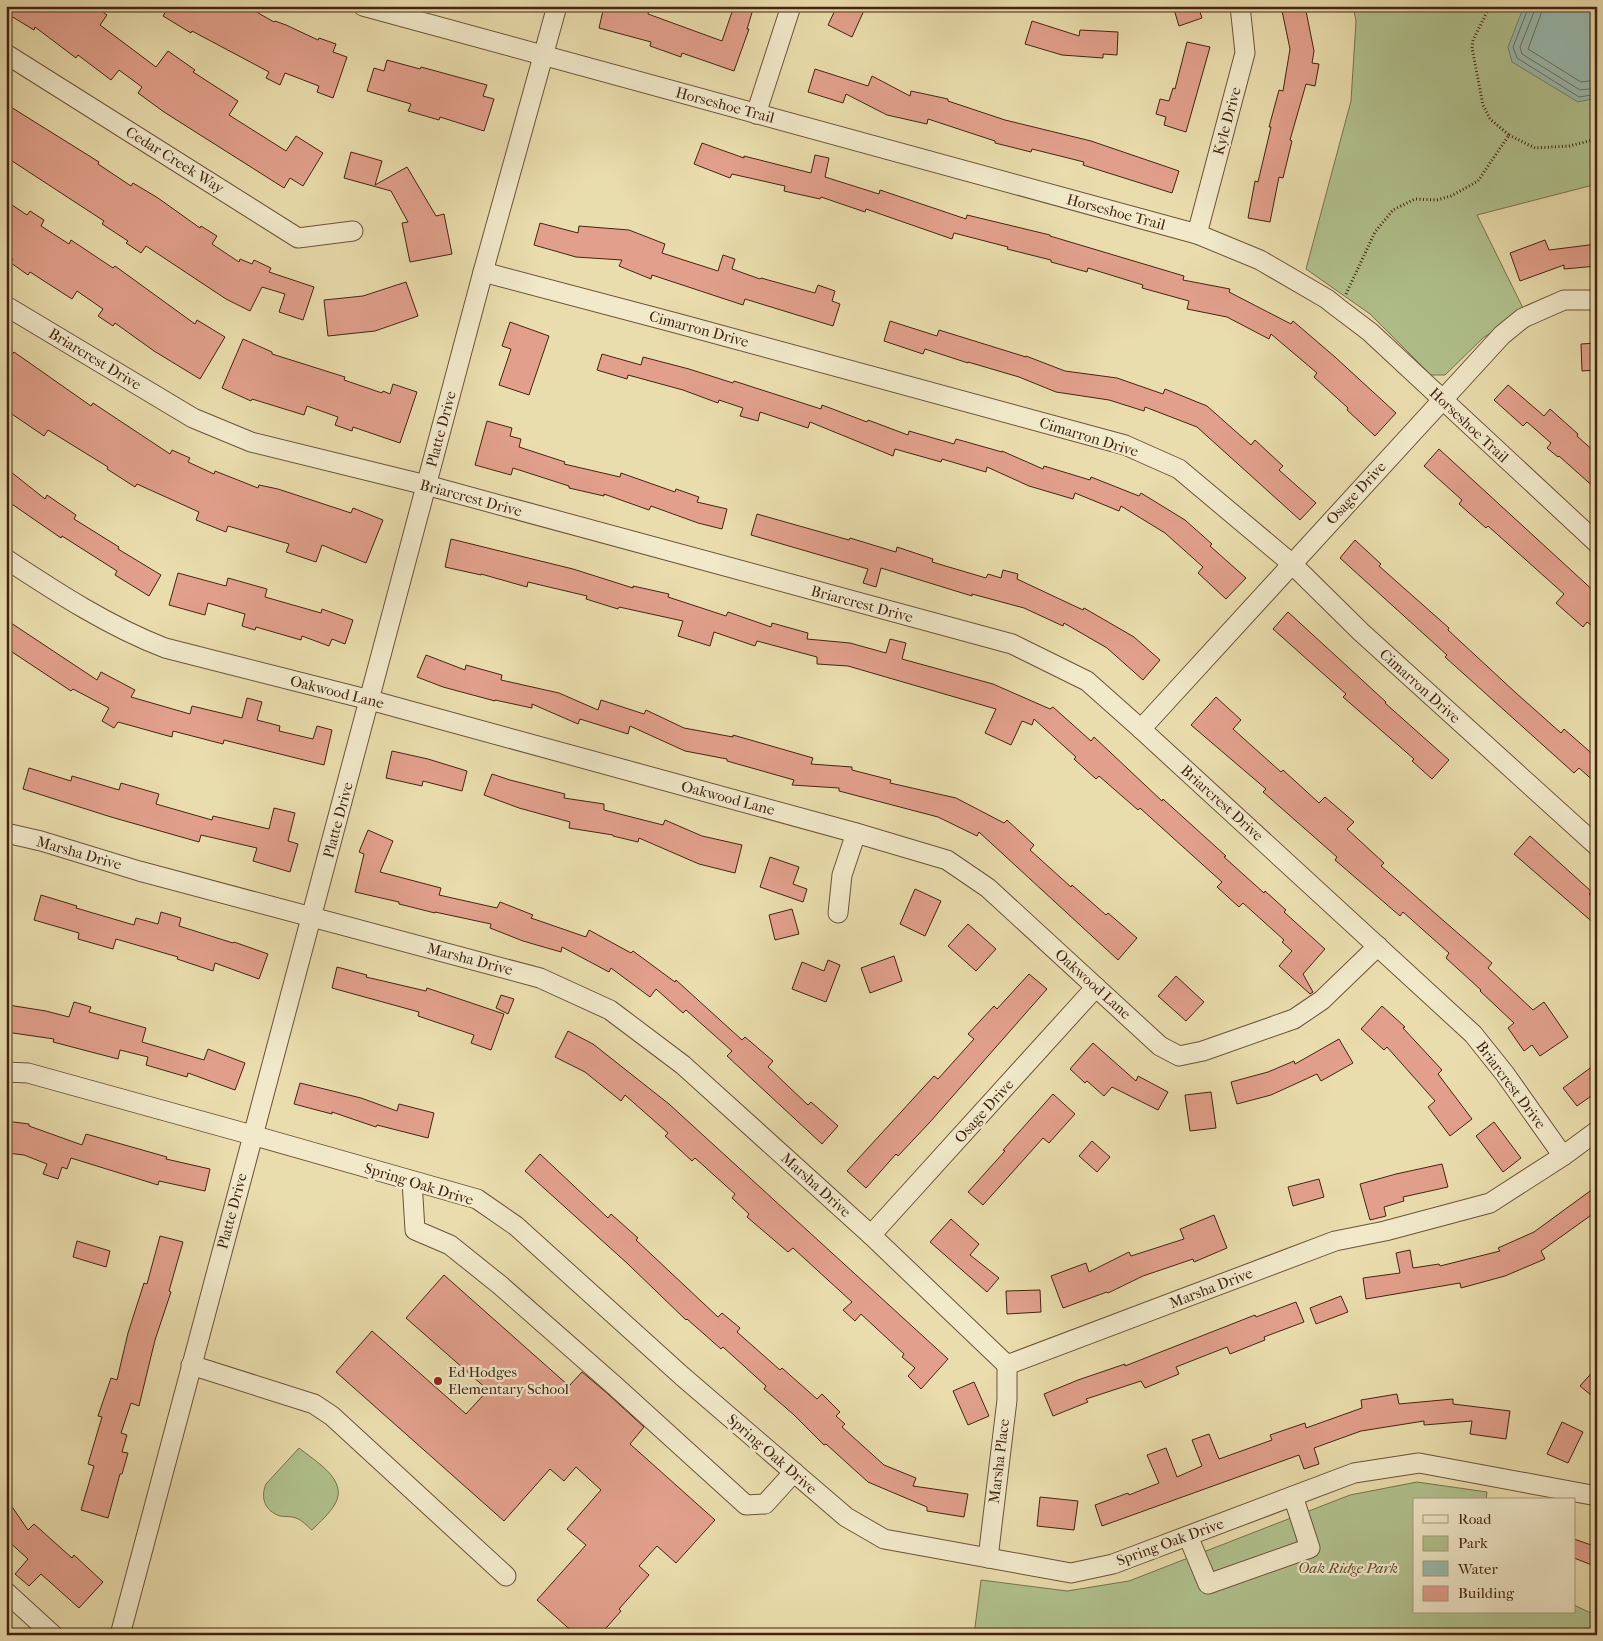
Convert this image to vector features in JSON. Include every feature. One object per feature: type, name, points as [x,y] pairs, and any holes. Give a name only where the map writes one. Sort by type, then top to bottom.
[{"type":"street","name":"Horseshoe Trail","points":[[362,6],[1197,234],[1260,260],[1326,299],[1370,332],[1597,543]]},
{"type":"street","name":"Platte Drive","points":[[120,1635],[483,272],[557,6]]},
{"type":"street","points":[[756,114],[791,6]]},
{"type":"street","name":"Kyle Drive","points":[[1197,234],[1245,53],[1240,6]]},
{"type":"street","name":"Cedar Creek Way","points":[[6,54],[298,238],[352,231]]},
{"type":"street","name":"Cimarron Drive","points":[[483,272],[1125,445],[1179,469],[1291,563],[1361,632],[1597,846]]},
{"type":"street","name":"Osage Drive","points":[[1141,729],[1291,563],[1502,335],[1523,318],[1564,300],[1597,300]]},
{"type":"street","name":"Briarcrest Drive","points":[[6,306],[193,418],[251,442],[426,485],[1012,644],[1087,681],[1473,1034],[1505,1074],[1563,1156]]},
{"type":"street","name":"Oakwood Lane","points":[[6,559],[57,592],[138,638],[164,648],[370,700],[856,833],[947,860],[988,888],[1160,1046],[1178,1056],[1203,1051],[1294,1019],[1322,1000],[1378,946]]},
{"type":"street","name":"Marsha Drive","points":[[6,833],[540,978],[610,1010],[683,1065],[871,1235],[1007,1364],[1335,1241],[1490,1203],[1563,1156],[1597,1131]]},
{"type":"street","points":[[838,913],[842,875],[856,833]]},
{"type":"street","name":"Osage Drive","points":[[871,1235],[1096,987]]},
{"type":"street","name":"Spring Oak Drive","points":[[6,1072],[28,1073],[477,1200],[516,1226],[682,1376],[846,1517],[884,1539],[1071,1573],[1113,1564],[1354,1473],[1419,1464],[1595,1491]]},
{"type":"street","points":[[412,1181],[415,1230],[450,1245],[500,1285],[746,1505],[765,1504],[794,1472]]},
{"type":"street","name":"Marsha Place","points":[[988,1558],[1007,1400],[1007,1364]]},
{"type":"street","points":[[191,1365],[314,1404],[332,1416],[506,1576]]},
{"type":"street","points":[[1188,1536],[1208,1584],[1310,1548],[1294,1496]]},
{"type":"street","points":[[6,1592],[53,1635]]},
{"type":"path","points":[[1490,6],[1473,40],[1472,48],[1483,105],[1490,119],[1509,135],[1535,148],[1569,146],[1597,139]]},
{"type":"path","points":[[1337,307],[1347,291],[1375,232],[1393,210],[1415,199],[1437,200],[1451,196],[1478,181],[1509,135]]},
{"type":"green space","points":[[1353,6],[1597,6],[1597,184],[1477,215],[1524,310],[1483,338],[1445,375],[1431,375],[1370,314],[1306,269],[1351,101],[1356,21]]},
{"type":"green space","points":[[299,1448],[328,1472],[338,1487],[335,1504],[312,1530],[298,1519],[275,1514],[267,1507],[264,1499],[266,1484]]},
{"type":"green space","name":"Oak Ridge Park","points":[[1417,1482],[1487,1492],[1486,1498],[1413,1498],[1413,1614],[1576,1614],[1576,1606],[1597,1616],[1597,1635],[974,1635],[981,1580],[1067,1591],[1129,1581],[1350,1495]]},
{"type":"water","points":[[1524,6],[1597,6],[1597,98],[1578,102],[1512,62],[1508,47]]},
{"type":"building","points":[[6,6],[95,6],[107,15],[100,25],[156,67],[168,51],[195,70],[193,72],[238,101],[229,115],[286,151],[296,136],[323,153],[303,186],[290,178],[284,188],[164,112],[138,93],[142,87],[119,70],[111,80],[78,55],[76,58],[35,27],[34,30],[6,13]]},
{"type":"building","points":[[169,6],[246,6],[274,22],[286,25],[318,40],[319,38],[336,44],[333,52],[347,57],[333,98],[317,92],[319,86],[285,73],[280,85],[266,78],[269,72],[192,31],[191,33],[163,16]]},
{"type":"building","points":[[604,6],[636,6],[649,10],[648,14],[722,41],[734,6],[754,6],[747,29],[749,29],[734,71],[682,53],[681,57],[650,46],[651,42],[599,28]]},
{"type":"building","points":[[837,6],[866,6],[852,37],[828,25]]},
{"type":"building","points":[[1173,6],[1198,6],[1202,18],[1179,26]]},
{"type":"building","points":[[1281,6],[1305,6],[1314,51],[1312,63],[1319,64],[1315,86],[1306,84],[1290,140],[1292,141],[1283,178],[1279,177],[1270,222],[1248,218],[1255,181],[1258,182],[1271,127],[1269,127],[1279,90],[1283,91],[1290,49]]},
{"type":"building","points":[[1032,21],[1079,36],[1080,30],[1118,32],[1117,55],[1103,54],[1103,58],[1062,55],[1025,44]]},
{"type":"building","points":[[1187,42],[1210,47],[1186,132],[1164,125],[1166,117],[1156,114],[1160,99],[1169,101],[1173,88],[1175,89]]},
{"type":"building","points":[[387,60],[487,85],[483,96],[494,99],[484,131],[440,117],[439,120],[408,111],[411,104],[367,91],[374,68],[384,71]]},
{"type":"building","points":[[815,69],[868,86],[872,76],[910,96],[911,91],[948,99],[948,101],[1005,120],[1091,141],[1179,171],[1172,193],[1083,165],[1084,162],[1032,149],[1031,152],[995,143],[995,141],[928,119],[927,124],[887,115],[846,94],[843,103],[808,92]]},
{"type":"building","points":[[6,104],[99,162],[98,164],[131,186],[133,183],[200,228],[201,226],[217,236],[212,244],[239,262],[240,259],[252,264],[254,260],[271,268],[269,272],[314,287],[303,320],[279,312],[285,294],[262,287],[250,311],[226,299],[146,246],[141,253],[126,243],[128,241],[102,224],[104,221],[6,157]]},
{"type":"building","points":[[702,143],[744,158],[744,156],[811,173],[815,155],[829,158],[825,177],[879,194],[880,190],[966,219],[967,215],[1050,235],[1184,276],[1183,280],[1230,289],[1229,292],[1291,324],[1293,321],[1396,413],[1375,436],[1314,377],[1317,373],[1271,334],[1269,339],[1227,317],[1187,309],[1189,301],[1142,288],[1143,285],[1088,268],[1087,272],[1051,262],[1051,260],[1007,249],[1008,247],[954,233],[952,239],[866,209],[865,212],[821,197],[820,199],[784,191],[785,186],[732,174],[730,178],[694,164]]},
{"type":"building","points":[[351,152],[382,161],[375,185],[407,167],[436,216],[444,214],[452,254],[410,262],[402,223],[408,222],[391,191],[344,178]]},
{"type":"building","points":[[6,201],[27,215],[30,211],[44,220],[41,226],[69,244],[71,240],[113,268],[115,266],[195,324],[197,320],[225,337],[200,379],[154,351],[115,323],[113,326],[98,316],[103,309],[77,291],[72,299],[30,272],[28,275],[11,263],[13,259],[6,254]]},
{"type":"building","points":[[540,223],[578,233],[579,226],[629,230],[665,244],[662,253],[718,271],[723,255],[735,259],[732,269],[760,279],[815,293],[818,285],[835,291],[832,301],[840,304],[833,326],[745,299],[743,305],[652,275],[651,279],[619,266],[622,260],[576,257],[534,245]]},
{"type":"building","points":[[1545,240],[1549,250],[1597,244],[1597,266],[1564,269],[1564,265],[1520,281],[1510,253]]},
{"type":"building","points":[[406,282],[418,316],[375,331],[328,336],[324,300],[363,296]]},
{"type":"building","points":[[890,321],[937,336],[939,330],[1026,356],[1065,371],[1117,378],[1163,394],[1165,389],[1207,406],[1251,445],[1255,440],[1283,466],[1279,470],[1316,503],[1300,520],[1197,427],[1145,407],[1144,411],[1109,400],[1056,392],[1019,377],[925,349],[923,354],[884,341]]},
{"type":"building","points":[[510,322],[549,336],[529,395],[499,385],[511,349],[502,346]]},
{"type":"building","points":[[243,339],[272,352],[272,354],[345,377],[344,380],[382,393],[383,391],[390,394],[393,384],[417,392],[400,443],[353,427],[352,431],[335,425],[338,417],[307,406],[304,415],[252,399],[251,401],[222,388]]},
{"type":"building","points":[[1597,343],[1597,370],[1582,371],[1581,344]]},
{"type":"building","points":[[14,352],[91,406],[93,403],[170,454],[172,450],[190,458],[188,462],[214,474],[215,471],[258,488],[259,485],[278,489],[351,513],[353,508],[383,520],[366,563],[322,545],[316,562],[286,552],[289,544],[228,526],[226,532],[196,520],[199,512],[137,484],[135,487],[107,469],[108,467],[48,430],[44,436],[6,410],[6,363]]},
{"type":"building","points":[[602,354],[641,365],[643,357],[733,383],[734,381],[821,409],[822,405],[908,435],[909,431],[954,444],[956,439],[1002,451],[1043,469],[1044,466],[1090,480],[1091,477],[1139,496],[1141,493],[1185,520],[1212,544],[1210,546],[1246,578],[1226,599],[1198,573],[1203,567],[1165,533],[1121,506],[1119,511],[1075,493],[1073,499],[1029,486],[987,467],[986,472],[942,459],[941,462],[895,449],[893,456],[810,422],[808,428],[760,412],[758,421],[740,416],[743,408],[719,400],[718,403],[683,390],[628,375],[627,379],[597,370]]},
{"type":"building","points":[[1508,385],[1544,416],[1550,409],[1597,454],[1597,490],[1559,456],[1547,448],[1551,443],[1527,422],[1523,426],[1494,400]]},
{"type":"building","points":[[487,421],[512,428],[510,436],[521,439],[519,447],[565,462],[564,464],[620,477],[621,473],[675,492],[676,489],[699,497],[697,502],[727,509],[722,529],[698,523],[651,506],[649,510],[604,494],[604,496],[569,488],[569,486],[513,468],[511,475],[475,465]]},
{"type":"building","points":[[1439,449],[1597,594],[1597,630],[1587,622],[1583,627],[1556,603],[1564,594],[1488,526],[1486,528],[1459,504],[1462,500],[1424,466]]},
{"type":"building","points":[[6,468],[45,499],[47,495],[76,515],[74,519],[161,575],[149,596],[115,575],[117,571],[62,536],[61,538],[6,500]]},
{"type":"building","points":[[757,514],[896,552],[897,547],[933,559],[932,562],[986,578],[988,574],[1001,578],[1003,570],[1018,574],[1017,579],[1083,610],[1084,608],[1134,637],[1160,660],[1143,680],[1107,648],[1064,623],[1063,626],[1024,608],[972,594],[972,596],[881,568],[876,587],[863,583],[868,569],[751,535]]},
{"type":"building","points":[[451,539],[573,569],[633,588],[633,586],[669,594],[668,597],[726,616],[728,612],[771,627],[772,623],[808,633],[807,639],[850,643],[886,653],[890,639],[906,643],[902,659],[993,684],[1050,709],[1053,707],[1091,741],[1094,737],[1162,801],[1163,799],[1226,856],[1224,857],[1286,910],[1284,912],[1325,949],[1303,974],[1313,992],[1310,994],[1279,966],[1292,951],[1282,942],[1284,940],[1243,903],[1239,907],[1217,887],[1222,882],[1140,808],[1138,810],[1099,776],[1096,779],[1074,759],[1076,757],[1034,719],[1032,725],[1022,721],[1011,745],[985,733],[996,709],[848,666],[817,664],[817,657],[757,641],[755,646],[714,632],[710,646],[678,636],[683,621],[619,607],[618,609],[586,599],[587,596],[528,582],[527,587],[481,574],[445,567]]},
{"type":"building","points":[[1355,540],[1381,564],[1379,566],[1449,628],[1448,630],[1516,693],[1561,733],[1564,729],[1597,758],[1597,784],[1579,768],[1574,773],[1445,657],[1447,655],[1340,558]]},
{"type":"building","points":[[178,573],[226,586],[228,578],[267,589],[265,597],[321,613],[322,609],[353,620],[345,644],[332,639],[329,646],[302,636],[301,640],[256,627],[255,630],[242,626],[245,614],[208,603],[205,615],[169,605]]},
{"type":"building","points":[[1288,612],[1449,760],[1432,779],[1412,761],[1414,759],[1343,697],[1346,694],[1273,629]]},
{"type":"building","points":[[11,623],[97,680],[101,672],[135,690],[131,697],[190,714],[192,706],[242,718],[247,698],[262,702],[257,720],[280,726],[279,731],[313,739],[317,726],[332,730],[324,765],[224,740],[223,744],[173,731],[172,737],[118,722],[114,728],[102,721],[109,708],[73,689],[71,691],[6,648],[6,631]]},
{"type":"building","points":[[426,655],[465,670],[466,665],[502,675],[501,680],[559,693],[598,710],[601,700],[644,714],[646,710],[684,728],[733,737],[733,735],[813,758],[811,764],[852,767],[852,770],[891,780],[890,783],[956,798],[1004,823],[1007,820],[1034,845],[1030,850],[1071,887],[1072,885],[1106,915],[1108,913],[1137,938],[1118,960],[979,832],[977,836],[938,817],[839,791],[839,788],[792,785],[794,780],[727,761],[727,759],[685,751],[630,726],[628,734],[580,719],[578,724],[532,704],[532,708],[495,701],[443,687],[417,677]]},
{"type":"building","points":[[1216,697],[1241,720],[1233,729],[1281,772],[1283,770],[1319,803],[1325,797],[1354,822],[1347,829],[1384,863],[1381,866],[1492,963],[1488,968],[1533,1010],[1544,1002],[1568,1037],[1540,1056],[1532,1045],[1524,1051],[1508,1028],[1514,1023],[1446,958],[1449,953],[1403,912],[1400,916],[1335,860],[1337,857],[1263,792],[1266,789],[1191,725]]},
{"type":"building","points":[[392,751],[428,759],[467,771],[462,791],[423,781],[422,786],[386,778]]},
{"type":"building","points":[[29,768],[71,781],[72,776],[119,790],[121,783],[159,794],[156,804],[212,820],[213,816],[269,829],[274,808],[295,813],[288,841],[298,844],[290,872],[253,861],[257,848],[201,835],[199,842],[23,789]]},
{"type":"building","points":[[492,774],[565,794],[564,798],[604,804],[604,810],[663,825],[665,820],[702,836],[742,845],[735,873],[699,864],[639,838],[638,842],[613,835],[569,828],[570,822],[519,808],[484,795]]},
{"type":"building","points":[[368,830],[393,841],[380,872],[441,888],[439,895],[497,908],[500,902],[533,915],[531,918],[586,937],[589,930],[631,953],[633,951],[675,982],[676,980],[742,1040],[745,1037],[773,1061],[768,1067],[808,1105],[811,1102],[838,1126],[822,1144],[727,1056],[732,1051],[686,1010],[683,1013],[656,989],[650,997],[611,968],[609,972],[562,947],[561,952],[523,941],[490,928],[491,924],[435,913],[355,892],[364,854],[359,852]]},
{"type":"building","points":[[1530,836],[1592,892],[1589,894],[1597,901],[1597,926],[1514,854]]},
{"type":"building","points":[[770,857],[799,867],[793,884],[807,889],[803,902],[760,887]]},
{"type":"building","points":[[915,889],[941,901],[925,936],[900,924]]},
{"type":"building","points":[[41,895],[77,906],[76,908],[134,925],[136,918],[158,924],[161,912],[181,918],[179,926],[268,954],[259,979],[215,963],[213,971],[177,959],[178,957],[116,939],[113,949],[78,939],[79,933],[34,920]]},
{"type":"building","points":[[792,909],[799,934],[775,940],[769,915]]},
{"type":"building","points":[[968,924],[996,949],[976,971],[948,946]]},
{"type":"building","points":[[894,956],[902,981],[870,993],[861,968]]},
{"type":"building","points":[[828,960],[840,965],[826,1002],[792,989],[802,962],[824,971]]},
{"type":"building","points":[[337,967],[367,975],[366,977],[426,991],[427,988],[504,1014],[491,1050],[471,1043],[474,1035],[418,1016],[419,1012],[332,988]]},
{"type":"building","points":[[1029,974],[1047,989],[930,1122],[898,1156],[896,1154],[866,1188],[847,1171],[934,1076],[938,1079],[974,1039],[968,1034],[994,1006],[997,1009]]},
{"type":"building","points":[[1176,976],[1204,1002],[1186,1021],[1158,996]]},
{"type":"building","points":[[501,995],[514,999],[508,1014],[496,1008]]},
{"type":"building","points":[[74,1002],[91,1007],[89,1012],[146,1028],[142,1042],[204,1060],[208,1049],[245,1063],[235,1090],[188,1073],[187,1077],[146,1065],[148,1057],[120,1050],[118,1059],[53,1042],[54,1039],[6,1032],[8,1005],[69,1017]]},
{"type":"building","points":[[1382,1006],[1405,1027],[1403,1028],[1442,1070],[1438,1074],[1472,1119],[1450,1136],[1428,1107],[1435,1101],[1387,1047],[1384,1050],[1361,1029]]},
{"type":"building","points":[[568,1031],[593,1044],[669,1104],[948,1359],[921,1389],[908,1376],[915,1368],[902,1357],[904,1354],[861,1314],[855,1321],[843,1310],[852,1302],[793,1248],[788,1252],[747,1217],[749,1214],[732,1198],[735,1194],[695,1158],[692,1161],[665,1136],[668,1133],[625,1095],[621,1101],[585,1072],[555,1057]]},
{"type":"building","points":[[1339,1039],[1353,1063],[1321,1081],[1317,1074],[1271,1095],[1237,1104],[1231,1082],[1268,1072],[1294,1061],[1295,1064]]},
{"type":"building","points":[[1093,1043],[1136,1081],[1138,1076],[1168,1092],[1158,1110],[1112,1087],[1104,1096],[1087,1081],[1085,1083],[1070,1069]]},
{"type":"building","points":[[1597,1063],[1597,1092],[1577,1106],[1563,1088]]},
{"type":"building","points":[[300,1083],[361,1098],[397,1111],[399,1104],[434,1113],[428,1138],[377,1125],[376,1127],[332,1112],[332,1114],[294,1104]]},
{"type":"building","points":[[1211,1092],[1216,1128],[1190,1131],[1185,1095]]},
{"type":"building","points":[[1053,1094],[1075,1114],[1049,1143],[1043,1138],[983,1205],[968,1192]]},
{"type":"building","points":[[6,1121],[29,1124],[29,1126],[82,1145],[86,1134],[167,1157],[166,1159],[210,1169],[205,1191],[159,1181],[158,1185],[71,1158],[67,1169],[62,1167],[58,1179],[43,1174],[47,1164],[24,1155],[7,1153],[9,1142],[6,1142]]},
{"type":"building","points":[[1494,1122],[1521,1158],[1503,1172],[1476,1136]]},
{"type":"building","points":[[1092,1141],[1110,1157],[1097,1172],[1079,1156]]},
{"type":"building","points":[[540,1154],[608,1218],[611,1214],[638,1238],[636,1240],[718,1317],[722,1313],[740,1328],[737,1332],[780,1370],[782,1368],[817,1399],[822,1394],[840,1412],[836,1416],[845,1424],[842,1427],[884,1465],[916,1478],[913,1486],[968,1494],[964,1517],[927,1511],[927,1507],[868,1482],[826,1444],[824,1445],[793,1414],[764,1389],[766,1386],[723,1347],[721,1349],[686,1320],[628,1264],[525,1171]]},
{"type":"building","points":[[1442,1164],[1448,1187],[1403,1197],[1404,1201],[1384,1207],[1386,1216],[1370,1220],[1360,1184]]},
{"type":"building","points":[[1319,1179],[1324,1197],[1293,1206],[1288,1187]]},
{"type":"building","points":[[1597,1186],[1597,1211],[1541,1251],[1545,1259],[1505,1276],[1461,1288],[1460,1283],[1366,1299],[1363,1278],[1400,1273],[1396,1253],[1410,1250],[1413,1268],[1439,1264],[1440,1266],[1500,1251],[1498,1248],[1534,1232]]},
{"type":"building","points":[[1214,1215],[1227,1248],[1194,1262],[1193,1259],[1143,1276],[1108,1293],[1063,1308],[1051,1276],[1086,1263],[1089,1272],[1129,1252],[1131,1256],[1184,1239],[1180,1229]]},
{"type":"building","points":[[951,1219],[979,1244],[970,1255],[999,1278],[987,1292],[930,1242]]},
{"type":"building","points":[[160,1236],[183,1242],[169,1291],[171,1292],[155,1340],[139,1406],[131,1403],[121,1433],[127,1435],[122,1452],[128,1453],[108,1518],[81,1510],[94,1466],[88,1464],[102,1417],[98,1416],[111,1378],[117,1380],[128,1333],[144,1283],[147,1284]]},
{"type":"building","points":[[77,1241],[110,1251],[106,1267],[73,1257]]},
{"type":"building","points":[[444,1275],[569,1386],[582,1372],[608,1394],[644,1427],[630,1444],[715,1520],[676,1563],[657,1546],[639,1566],[649,1575],[619,1609],[621,1611],[600,1635],[576,1635],[537,1600],[586,1545],[567,1529],[601,1490],[576,1467],[564,1481],[550,1469],[504,1521],[336,1372],[372,1331],[466,1414],[488,1390],[406,1318]]},
{"type":"building","points":[[1040,1290],[1041,1312],[1007,1314],[1006,1291]]},
{"type":"building","points":[[1341,1296],[1348,1312],[1316,1324],[1310,1308]]},
{"type":"building","points":[[1296,1302],[1304,1322],[1264,1337],[1265,1340],[1230,1354],[1227,1347],[1176,1367],[1179,1374],[1145,1388],[1141,1381],[1086,1399],[1088,1402],[1053,1416],[1044,1394],[1078,1380],[1125,1364],[1125,1366],[1255,1315],[1256,1317]]},
{"type":"building","points":[[1597,1367],[1597,1400],[1580,1386]]},
{"type":"building","points":[[974,1382],[989,1416],[968,1425],[953,1391]]},
{"type":"building","points":[[1397,1394],[1399,1404],[1453,1399],[1453,1404],[1510,1411],[1506,1439],[1470,1434],[1472,1421],[1424,1425],[1424,1421],[1361,1431],[1314,1448],[1319,1464],[1304,1469],[1299,1455],[1102,1526],[1095,1505],[1128,1493],[1129,1495],[1159,1483],[1147,1455],[1166,1448],[1177,1477],[1202,1466],[1192,1440],[1209,1434],[1219,1459],[1272,1440],[1270,1435],[1305,1423],[1306,1428],[1362,1408],[1361,1400]]},
{"type":"building","points":[[1562,1422],[1583,1432],[1568,1463],[1547,1454]]},
{"type":"building","points":[[1040,1497],[1078,1501],[1074,1530],[1037,1526]]},
{"type":"building","points":[[6,1498],[28,1530],[34,1524],[72,1558],[74,1555],[103,1582],[79,1608],[41,1574],[29,1586],[15,1574],[28,1559],[6,1539]]},
{"type":"building","points":[[1576,1540],[1597,1547],[1597,1567],[1576,1559]]},
{"type":"place","name":"Ed Hodges Elementary School","points":[[438,1381]]}]
